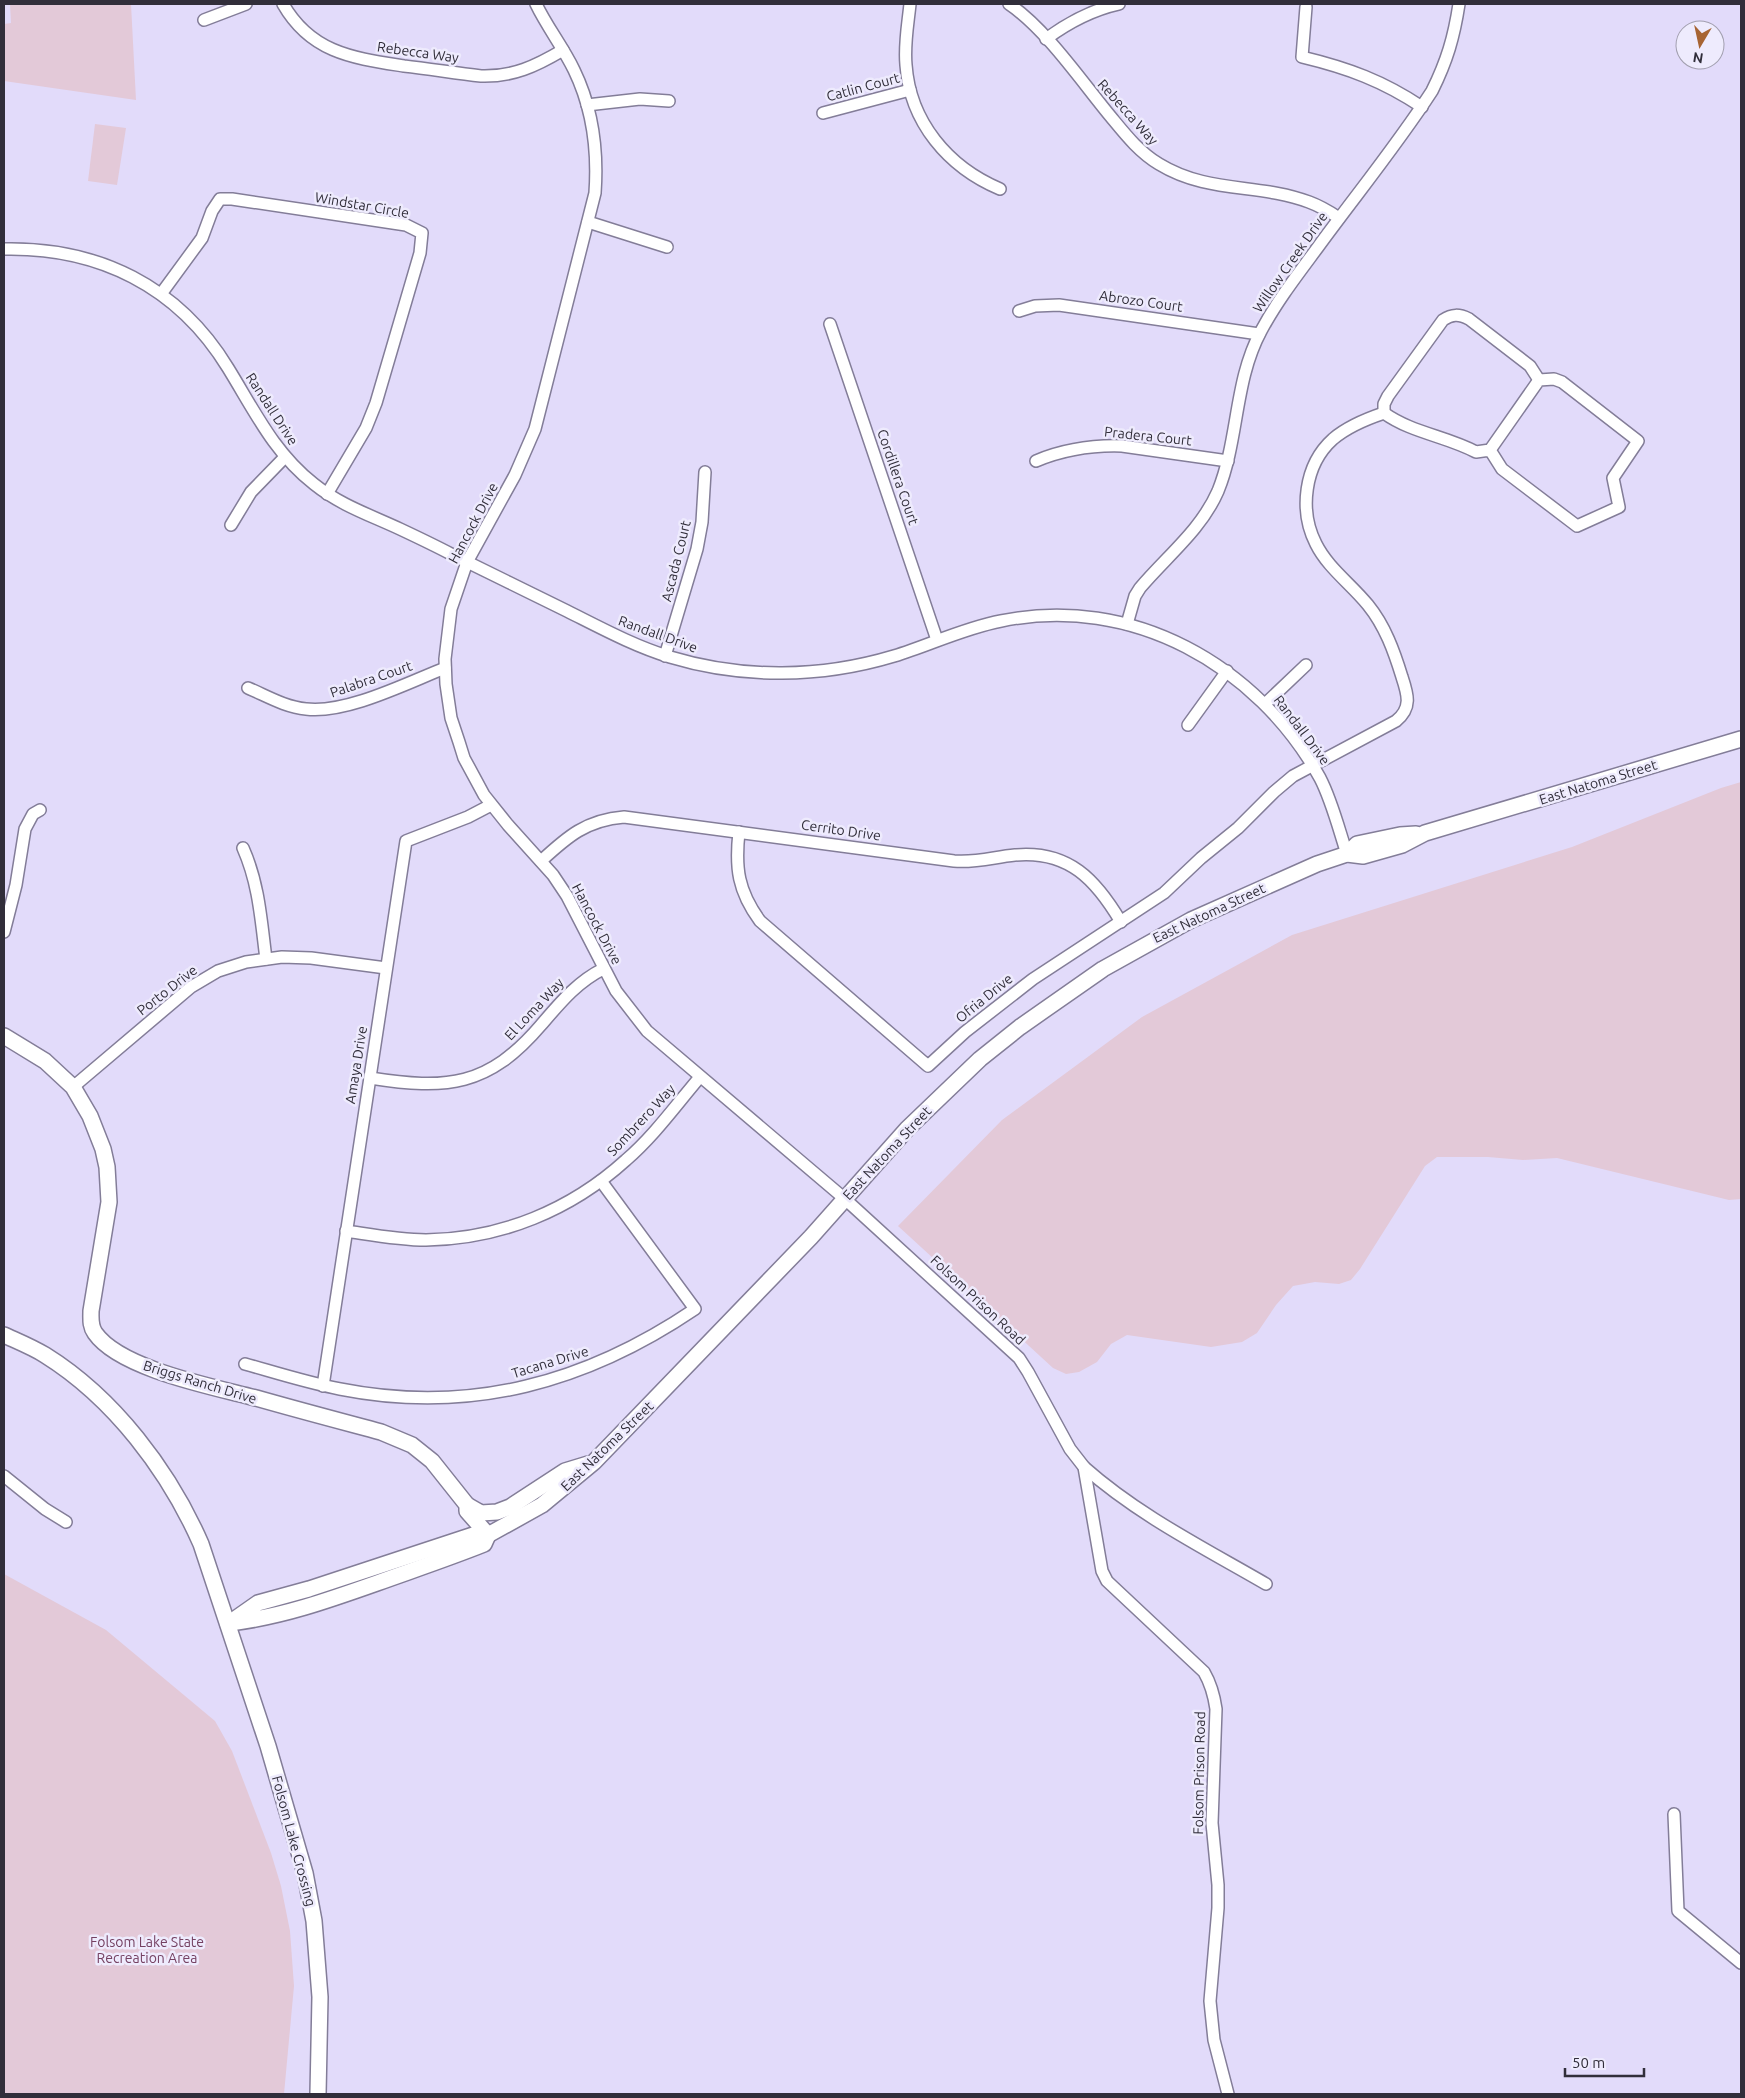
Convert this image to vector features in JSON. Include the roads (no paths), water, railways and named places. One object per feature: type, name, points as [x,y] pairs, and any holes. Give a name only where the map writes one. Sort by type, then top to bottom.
[{"type":"main road","name":"East Natoma Street","points":[[228,1624],[262,1619],[340,1596],[463,1553],[484,1544],[488,1535],[542,1505],[594,1462],[788,1262],[907,1129],[943,1093],[987,1054],[1060,997],[1146,943],[1191,920],[1309,868],[1347,854],[1363,856],[1402,845],[1425,833],[1741,738]]},
{"type":"main road","name":"Briggs Ranch Drive","points":[[4,1036],[45,1061],[73,1087],[98,1132],[107,1167],[109,1184],[108,1220],[91,1311],[92,1327],[96,1335],[131,1360],[166,1374],[381,1432],[412,1445],[432,1461],[467,1505],[467,1511],[488,1535]]},
{"type":"main road","points":[[4,1335],[45,1355],[88,1387],[122,1421],[159,1468],[189,1516],[201,1544],[228,1624]]},
{"type":"main road","points":[[467,1505],[481,1513],[497,1512],[510,1507],[566,1472],[594,1462]]},
{"type":"main road","name":"Folsom Lake Crossing","points":[[228,1624],[294,1832],[314,1921],[320,1998],[318,2094]]},
{"type":"street","points":[[204,20],[246,4]]},
{"type":"street","name":"Rebecca Way","points":[[283,4],[292,18],[314,40],[341,54],[364,60],[496,77],[526,70],[563,50]]},
{"type":"street","name":"Hancock Drive","points":[[536,4],[574,71],[587,106],[593,130],[596,173],[595,193],[535,429],[515,475],[467,562],[451,609],[445,668],[451,718],[458,742],[476,780],[491,805],[541,861],[567,896],[603,969],[630,1012],[647,1031],[844,1199]]},
{"type":"street","points":[[910,4],[906,65],[910,90],[924,125],[947,156],[964,170],[1000,189]]},
{"type":"street","name":"Rebecca Way","points":[[1009,4],[1046,39],[1130,140],[1159,164],[1179,175],[1208,184],[1302,199],[1325,209],[1339,218]]},
{"type":"street","points":[[1046,39],[1076,19],[1119,4]]},
{"type":"street","name":"Willow Creek Drive","points":[[1127,624],[1135,596],[1140,588],[1189,536],[1210,507],[1218,491],[1228,461],[1243,375],[1259,334],[1282,296],[1422,107],[1445,66],[1459,4]]},
{"type":"street","points":[[1306,7],[1302,57],[1339,66],[1365,75],[1399,92],[1422,107]]},
{"type":"street","name":"Catlin Court","points":[[823,113],[910,90]]},
{"type":"street","points":[[587,106],[640,99],[669,101]]},
{"type":"street","name":"Windstar Circle","points":[[161,294],[202,238],[212,211],[220,199],[232,199],[406,225],[422,233],[420,253],[376,403],[366,428],[327,494]]},
{"type":"street","points":[[588,222],[667,247]]},
{"type":"street","name":"Randall Drive","points":[[4,249],[52,250],[77,255],[117,269],[161,294],[196,324],[226,364],[268,435],[285,457],[327,494],[349,507],[401,530],[618,637],[665,656],[731,670],[796,673],[822,671],[874,662],[1002,620],[1036,616],[1073,616],[1127,624],[1175,641],[1227,671],[1265,704],[1282,724],[1322,782],[1347,854]]},
{"type":"street","name":"Abrozo Court","points":[[1019,311],[1035,306],[1059,305],[1259,334]]},
{"type":"street","points":[[1454,315],[1469,319],[1530,366],[1539,380],[1490,450],[1476,452],[1411,429],[1384,413],[1384,404],[1388,396],[1443,320],[1454,315]]},
{"type":"street","name":"Cordillera Court","points":[[830,324],[937,640]]},
{"type":"street","points":[[1490,450],[1502,469],[1577,526],[1619,507],[1613,478],[1638,440],[1562,382],[1554,379],[1539,380]]},
{"type":"street","name":"Ofria Drive","points":[[739,832],[736,853],[738,874],[748,904],[760,921],[928,1066],[1005,999],[1076,949],[1164,893],[1294,776],[1396,721],[1407,709],[1408,695],[1392,647],[1381,625],[1368,605],[1327,561],[1317,546],[1307,519],[1306,507],[1309,478],[1319,457],[1333,439],[1345,431],[1384,413]]},
{"type":"street","name":"Pradera Court","points":[[1036,461],[1070,449],[1105,445],[1228,461]]},
{"type":"street","points":[[231,525],[251,492],[285,457]]},
{"type":"street","name":"Ascada Court","points":[[665,656],[697,549],[702,522],[705,472]]},
{"type":"street","points":[[1265,704],[1306,665]]},
{"type":"street","name":"Palabra Court","points":[[248,688],[294,707],[326,710],[354,703],[445,668]]},
{"type":"street","points":[[1188,725],[1227,671]]},
{"type":"street","name":"Amaya Drive","points":[[323,1386],[406,841],[468,817],[491,805]]},
{"type":"street","points":[[4,932],[16,885],[27,822],[33,814],[40,810]]},
{"type":"street","name":"Cerrito Drive","points":[[541,861],[574,832],[593,823],[613,818],[634,817],[960,862],[980,862],[1015,855],[1046,856],[1075,868],[1092,880],[1105,896],[1121,922]]},
{"type":"street","points":[[242,848],[253,873],[259,896],[266,959]]},
{"type":"street","name":"Porto Drive","points":[[73,1087],[191,987],[218,971],[246,962],[266,959],[311,958],[386,968]]},
{"type":"street","name":"El Loma Way","points":[[370,1078],[413,1084],[443,1084],[465,1079],[492,1068],[511,1056],[527,1041],[577,985],[603,969]]},
{"type":"street","name":"Sombrero Way","points":[[346,1231],[406,1239],[457,1238],[511,1227],[537,1217],[563,1205],[601,1182],[643,1144],[700,1077]]},
{"type":"street","name":"Tacana Drive","points":[[245,1364],[323,1386],[404,1397],[468,1396],[499,1392],[545,1382],[605,1361],[661,1332],[695,1309],[601,1182]]},
{"type":"street","name":"Folsom Prison Road","points":[[844,1199],[1018,1358],[1028,1372],[1070,1449],[1084,1466],[1115,1493],[1147,1515],[1266,1584]]},
{"type":"street","name":"Folsom Prison Road","points":[[1084,1466],[1102,1571],[1107,1581],[1204,1672],[1214,1694],[1216,1709],[1212,1823],[1218,1885],[1210,2001],[1214,2040],[1228,2094]]},
{"type":"street","points":[[4,1476],[38,1504],[66,1522]]},
{"type":"street","points":[[1674,1814],[1678,1911],[1741,1962]]},
{"type":"park label","name":"Folsom Lake State Recreation Area","points":[[147,1950]]}]
